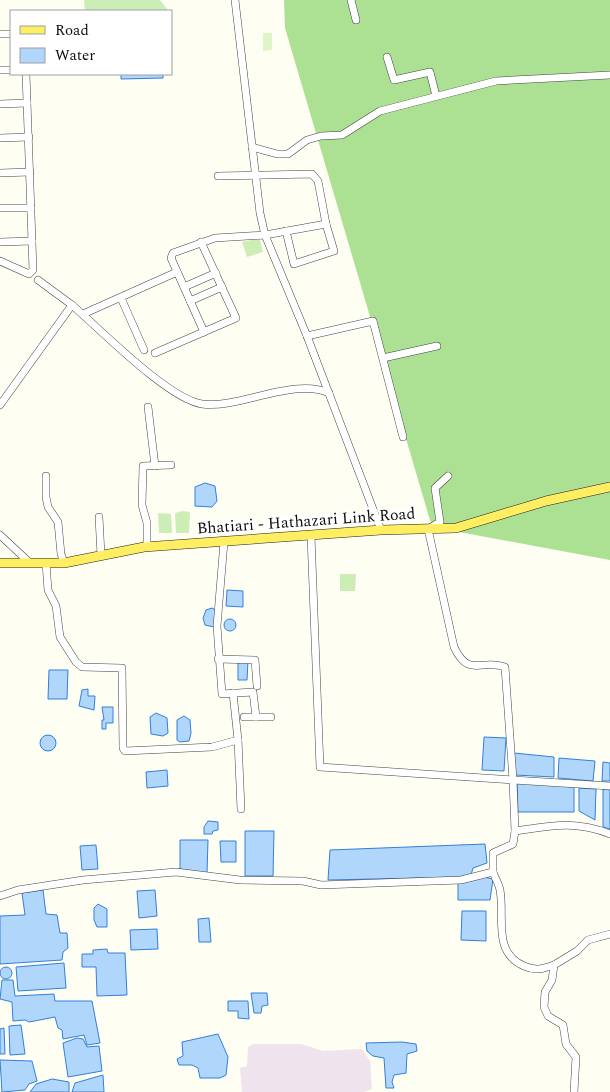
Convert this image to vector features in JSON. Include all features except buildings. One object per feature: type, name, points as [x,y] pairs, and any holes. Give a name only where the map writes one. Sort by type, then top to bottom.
[{"type":"main road","name":"Bhatiari - Hathazari Link Road","points":[[0,563],[64,563],[147,546],[381,530],[460,527],[546,501],[610,486]]},
{"type":"street","points":[[235,0],[260,214],[265,235],[307,336],[381,530]]},
{"type":"street","points":[[351,0],[356,20]]},
{"type":"street","points":[[387,57],[394,80],[430,72],[436,96]]},
{"type":"street","points":[[0,261],[29,274],[33,270],[26,75]]},
{"type":"street","points":[[252,147],[288,154],[314,138],[342,135],[380,111],[505,80],[610,75]]},
{"type":"street","points":[[0,104],[27,103]]},
{"type":"street","points":[[0,138],[29,137]]},
{"type":"street","points":[[0,173],[30,172]]},
{"type":"street","points":[[218,176],[312,174],[318,181],[326,224],[334,251],[294,264],[286,231]]},
{"type":"street","points":[[0,208],[31,208]]},
{"type":"street","points":[[204,332],[171,255],[201,242],[216,238],[265,235],[326,224]]},
{"type":"street","points":[[0,242],[32,241]]},
{"type":"street","points":[[156,353],[236,318],[201,242]]},
{"type":"street","points":[[83,314],[177,272]]},
{"type":"street","points":[[184,287],[216,273]]},
{"type":"street","points":[[38,280],[83,314],[115,345],[158,379],[178,394],[201,404],[218,404],[310,388],[329,393]]},
{"type":"street","points":[[190,301],[222,287]]},
{"type":"street","points":[[121,298],[144,350]]},
{"type":"street","points":[[0,405],[72,306]]},
{"type":"street","points":[[307,336],[374,321],[403,437]]},
{"type":"street","points":[[383,358],[437,346]]},
{"type":"street","points":[[148,407],[155,466]]},
{"type":"street","points":[[147,546],[147,523],[142,505],[143,466],[171,466]]},
{"type":"street","points":[[46,476],[48,507],[58,522],[61,554],[64,563]]},
{"type":"street","points":[[448,476],[435,488],[440,522],[428,529],[454,647],[460,659],[468,665],[505,667],[515,831],[512,844],[493,853],[493,872],[500,889],[502,935],[508,954],[513,961],[534,970],[554,965],[577,951],[588,940],[610,934]]},
{"type":"street","points":[[99,516],[101,555]]},
{"type":"street","points":[[0,535],[30,563]]},
{"type":"street","points":[[311,536],[320,767],[610,786]]},
{"type":"street","points":[[224,542],[217,626],[222,694],[254,692],[256,717]]},
{"type":"street","points":[[46,563],[48,590],[56,606],[60,637],[76,662],[82,667],[122,668],[123,748],[125,751],[212,747],[238,740]]},
{"type":"street","points":[[218,659],[255,660],[257,686]]},
{"type":"street","points":[[233,693],[238,740],[241,809]]},
{"type":"street","points":[[244,717],[271,717]]},
{"type":"street","points":[[515,831],[577,825],[589,826],[610,834]]},
{"type":"street","points":[[0,896],[18,890],[83,880],[176,872],[240,880],[303,881],[321,885],[461,880],[493,872]]},
{"type":"street","points":[[554,965],[552,980],[544,992],[544,1007],[548,1016],[563,1025],[566,1044],[576,1056],[574,1092]]},
{"type":"shaded area","points":[[253,1044],[301,1044],[323,1051],[362,1049],[370,1061],[372,1089],[364,1092],[242,1092],[240,1068],[247,1066],[248,1047]]},
{"type":"green space","points":[[84,0],[160,0],[167,9],[166,10],[85,10]]},
{"type":"green space","points":[[284,0],[610,0],[610,560],[432,527],[285,28]]},
{"type":"green space","points":[[263,33],[272,33],[272,50],[263,51]]},
{"type":"green space","points":[[260,240],[263,252],[247,257],[242,242]]},
{"type":"green space","points":[[182,511],[190,512],[189,533],[176,533],[175,513]]},
{"type":"green space","points":[[158,513],[171,514],[172,533],[159,533]]},
{"type":"green space","points":[[340,574],[356,574],[355,591],[340,591]]},
{"type":"water","points":[[121,75],[163,75],[163,78],[121,79]]},
{"type":"water","points":[[205,483],[215,486],[217,501],[212,507],[195,506],[195,487]]},
{"type":"water","points":[[227,590],[243,591],[243,607],[226,606]]},
{"type":"water","points":[[212,608],[216,610],[214,627],[205,625],[203,618],[206,610]]},
{"type":"water","points":[[228,619],[232,619],[236,625],[232,631],[228,631],[224,627],[224,623]]},
{"type":"water","points":[[238,660],[248,660],[247,680],[238,680]]},
{"type":"water","points":[[49,670],[68,670],[67,699],[48,699]]},
{"type":"water","points":[[88,689],[88,696],[95,696],[94,710],[79,706],[82,690]]},
{"type":"water","points":[[102,707],[113,707],[113,723],[106,723],[106,729],[102,729],[102,720],[104,720]]},
{"type":"water","points":[[156,713],[167,718],[168,733],[163,736],[151,734],[150,717]]},
{"type":"water","points":[[184,716],[190,720],[191,733],[189,741],[180,742],[177,740],[177,720]]},
{"type":"water","points":[[48,735],[54,737],[56,743],[54,749],[48,751],[42,749],[40,743],[42,737]]},
{"type":"water","points":[[484,737],[506,738],[504,771],[482,770]]},
{"type":"water","points":[[514,753],[554,757],[554,777],[515,775]]},
{"type":"water","points":[[559,758],[595,761],[593,781],[558,778]]},
{"type":"water","points":[[603,762],[610,763],[610,781],[602,781]]},
{"type":"water","points":[[167,770],[168,786],[147,788],[146,772]]},
{"type":"water","points":[[517,782],[574,787],[574,812],[518,812]]},
{"type":"water","points":[[579,788],[596,789],[595,820],[579,811]]},
{"type":"water","points":[[603,789],[610,790],[610,829],[603,827]]},
{"type":"water","points":[[208,821],[218,822],[218,830],[213,831],[212,834],[204,834],[204,827]]},
{"type":"water","points":[[245,831],[274,831],[273,876],[245,876]]},
{"type":"water","points":[[180,840],[208,840],[207,874],[180,869]]},
{"type":"water","points":[[220,841],[236,841],[236,862],[221,862]]},
{"type":"water","points":[[485,844],[487,863],[473,868],[471,875],[463,877],[328,880],[330,850]]},
{"type":"water","points":[[96,845],[98,869],[82,870],[80,846]]},
{"type":"water","points":[[484,877],[493,879],[490,900],[458,900],[458,883]]},
{"type":"water","points":[[43,890],[46,914],[57,915],[60,933],[67,933],[68,948],[63,952],[62,960],[0,964],[0,916],[25,915],[22,893]]},
{"type":"water","points":[[155,890],[157,916],[139,918],[137,891]]},
{"type":"water","points":[[98,904],[107,909],[107,927],[97,927],[94,920],[94,908]]},
{"type":"water","points":[[462,911],[486,911],[486,941],[461,940]]},
{"type":"water","points":[[209,918],[211,942],[199,942],[198,919]]},
{"type":"water","points":[[157,929],[158,949],[131,950],[130,930]]},
{"type":"water","points":[[107,949],[108,953],[125,953],[127,995],[97,996],[96,967],[82,967],[82,954],[93,954],[93,950]]},
{"type":"water","points":[[64,963],[66,988],[18,991],[16,967]]},
{"type":"water","points":[[6,967],[12,973],[6,979],[0,973]]},
{"type":"water","points":[[2,980],[13,980],[15,996],[54,994],[55,1001],[92,1001],[100,1043],[87,1045],[84,1035],[63,1039],[62,1030],[58,1028],[55,1017],[29,1022],[25,1020],[13,1021],[12,1002],[0,999]]},
{"type":"water","points":[[251,993],[267,993],[268,1005],[262,1006],[261,1013],[254,1013]]},
{"type":"water","points":[[228,1001],[248,1001],[249,1019],[238,1018],[238,1011],[228,1011]]},
{"type":"water","points":[[21,1025],[25,1054],[10,1055],[9,1026]]},
{"type":"water","points":[[4,1028],[5,1054],[0,1054],[0,1029]]},
{"type":"water","points":[[218,1034],[228,1057],[226,1075],[220,1078],[200,1078],[198,1068],[192,1065],[179,1065],[177,1059],[183,1056],[182,1042]]},
{"type":"water","points":[[77,1038],[83,1039],[87,1047],[99,1046],[102,1071],[68,1077],[63,1043]]},
{"type":"water","points":[[402,1042],[416,1044],[417,1051],[407,1054],[406,1073],[394,1075],[392,1082],[394,1088],[386,1088],[384,1058],[373,1056],[367,1051],[366,1043]]},
{"type":"water","points":[[0,1060],[32,1061],[37,1081],[29,1084],[25,1090],[2,1092]]},
{"type":"water","points":[[103,1075],[104,1092],[72,1092],[75,1083]]},
{"type":"water","points":[[52,1079],[69,1082],[69,1092],[30,1092],[36,1084]]}]
